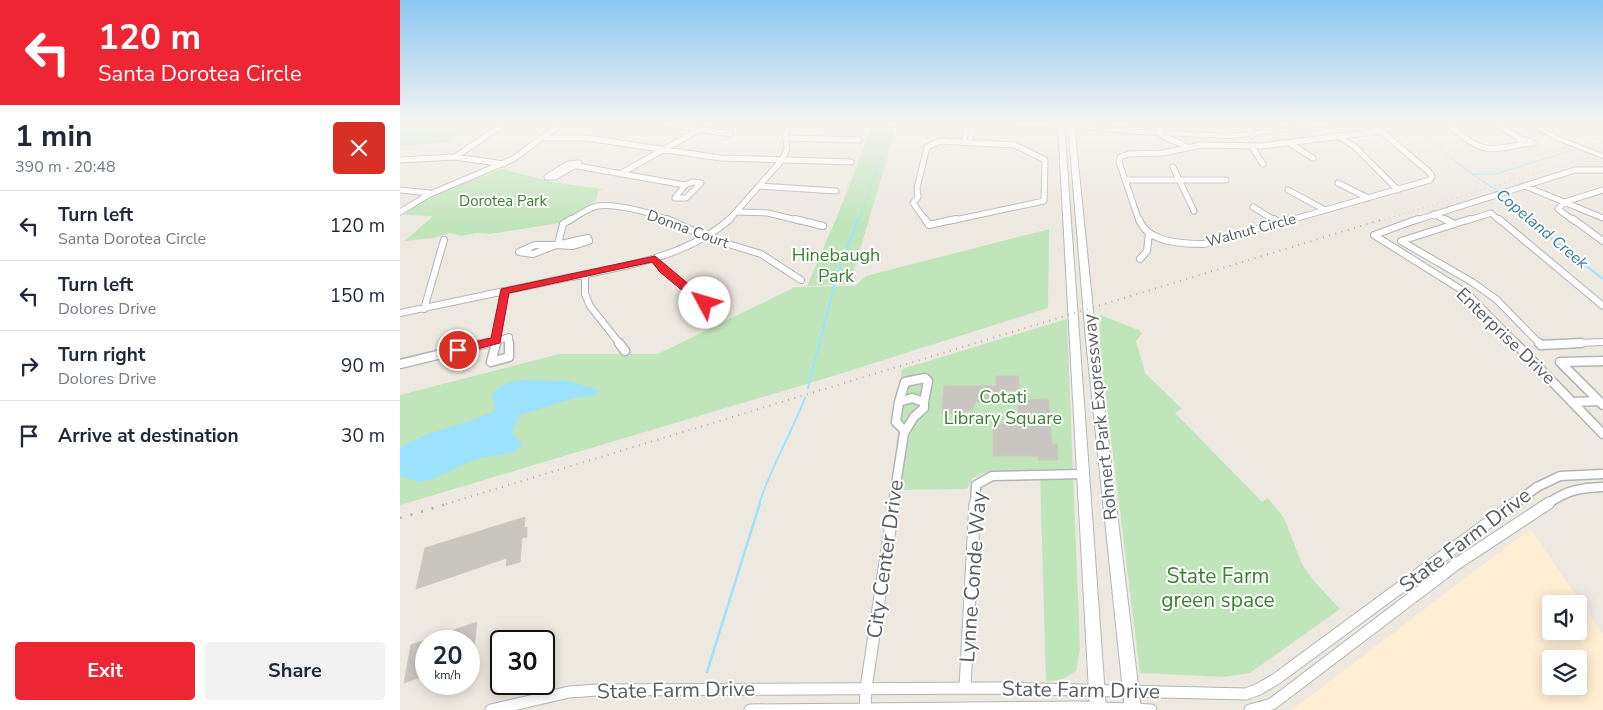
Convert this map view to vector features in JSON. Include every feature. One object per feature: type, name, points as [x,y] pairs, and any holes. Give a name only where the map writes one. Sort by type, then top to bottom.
[{"type":"main road","name":"Rohnert Park Expressway","points":[[1067,157],[1082,474],[1098,709]]},
{"type":"main road","name":"Rohnert Park Expressway","points":[[1069,157],[1133,710]]},
{"type":"street","points":[[400,212],[430,193],[504,164],[515,157]]},
{"type":"street","points":[[620,174],[651,157]]},
{"type":"street","points":[[713,157],[851,162]]},
{"type":"street","points":[[400,313],[655,258],[706,237],[724,226],[783,157]]},
{"type":"street","points":[[925,157],[917,188],[918,197],[913,203],[929,225],[1044,201],[1045,160],[1039,157]]},
{"type":"street","points":[[1120,157],[1119,162],[1141,224],[1149,233],[1147,239],[1148,250],[1144,257],[1140,259]]},
{"type":"street","points":[[1259,157],[1263,164]]},
{"type":"street","points":[[1365,157],[1398,190]]},
{"type":"street","name":"Walnut Circle","points":[[1149,233],[1180,243],[1204,244],[1430,180],[1432,176],[1411,157]]},
{"type":"street","points":[[400,160],[455,158],[504,164]]},
{"type":"street","points":[[577,166],[579,163],[568,164],[547,177],[555,177],[577,166],[685,185],[692,182],[702,183],[686,198],[675,198],[685,185]]},
{"type":"street","points":[[1173,167],[1194,210]]},
{"type":"street","points":[[1434,214],[1576,170],[1603,170]]},
{"type":"street","points":[[1126,180],[1226,180]]},
{"type":"street","points":[[1338,183],[1368,198]]},
{"type":"street","points":[[760,186],[836,191]]},
{"type":"street","points":[[1525,186],[1603,218]]},
{"type":"street","points":[[400,190],[430,193]]},
{"type":"street","points":[[1288,190],[1325,210]]},
{"type":"street","points":[[1603,191],[1565,202],[1558,209],[1603,241]]},
{"type":"street","name":"Donna Court","points":[[558,244],[563,224],[596,206],[610,206],[657,215],[706,237],[760,254],[801,280]]},
{"type":"street","points":[[1253,207],[1280,223]]},
{"type":"street","points":[[738,212],[768,213],[823,226]]},
{"type":"street","points":[[1603,306],[1491,213],[1453,223],[1401,241],[1472,282],[1494,300],[1541,345],[1603,342]]},
{"type":"street","points":[[1434,214],[1453,223]]},
{"type":"street","name":"Enterprise Drive","points":[[1434,214],[1378,232],[1374,235],[1379,240],[1442,277],[1478,301],[1603,434]]},
{"type":"street","points":[[424,309],[444,240]]},
{"type":"street","points":[[558,244],[533,253],[520,252],[529,246],[558,244]]},
{"type":"street","points":[[655,258],[664,270],[719,314]]},
{"type":"street","points":[[585,274],[585,294],[590,306],[625,351]]},
{"type":"street","points":[[400,364],[496,341],[504,291]]},
{"type":"street","points":[[1478,301],[1494,300]]},
{"type":"street","points":[[1601,403],[1560,362],[1603,361]]},
{"type":"street","name":"City Center Drive","points":[[865,709],[866,688],[904,430],[924,408],[928,387],[928,381],[925,378],[905,382],[896,422],[904,430]]},
{"type":"street","points":[[899,402],[912,398],[924,402]]},
{"type":"street","points":[[1572,402],[1601,403]]},
{"type":"street","name":"Lynne Conde Way","points":[[965,687],[976,485],[992,476],[1082,474]]},
{"type":"street","name":"State Farm Drive","points":[[490,710],[570,692],[689,689],[1096,688],[1238,695],[1268,688],[1288,670],[1537,487],[1560,476],[1603,474]]},
{"type":"street","name":"State Farm Drive","points":[[1250,710],[1272,704],[1455,565],[1562,494],[1576,488],[1603,487]]},
{"type":"street","name":"State Farm Drive","points":[[750,710],[1151,710]]},
{"type":"shaded area","points":[[1530,529],[1576,595],[1542,595],[1542,640],[1587,640],[1587,611],[1603,634],[1603,710],[1292,710]]},
{"type":"green space","name":"Hinebaugh Park","points":[[860,157],[887,157],[850,284],[807,286]]},
{"type":"green space","name":"Dorotea Park","points":[[502,169],[553,182],[602,189],[598,192],[596,201],[559,223],[490,234],[476,233],[461,236],[451,233],[433,238],[405,241],[433,216],[404,215],[438,193]]},
{"type":"green space","points":[[1049,229],[1048,308],[833,376],[400,505],[400,395],[559,354],[658,354],[795,287],[855,286],[866,276]]},
{"type":"green space","name":"State Farm green space","points":[[1100,315],[1139,330],[1142,334],[1136,341],[1145,373],[1182,409],[1175,413],[1262,502],[1268,498],[1284,518],[1302,564],[1314,581],[1340,609],[1250,673],[1224,677],[1140,673],[1100,349]]},
{"type":"green space","name":"Cotati Library Square","points":[[1067,319],[1080,650],[1076,671],[1061,680],[1046,681],[1040,473],[983,473],[972,479],[967,489],[900,490],[909,429],[894,424],[902,369]]},
{"type":"water","points":[[523,380],[570,381],[598,392],[595,396],[578,397],[520,415],[512,432],[522,445],[515,452],[476,459],[430,480],[418,482],[400,476],[400,448],[422,436],[470,421],[493,411],[495,409],[492,394],[506,384]]},
{"type":"building","points":[[996,376],[1019,376],[1019,390],[999,391],[1000,397],[993,399],[993,402],[976,402],[972,410],[965,411],[965,413],[942,413],[944,386],[996,386]]},
{"type":"building","points":[[1048,399],[1052,444],[1057,444],[1058,460],[1038,460],[1038,456],[993,456],[993,424],[1019,423],[1018,402]]},
{"type":"building","points":[[525,517],[524,528],[527,527],[527,537],[522,538],[520,562],[506,566],[507,558],[416,589],[425,548]]},
{"type":"building","points":[[477,622],[476,630],[454,630]]},
{"type":"building","points":[[415,644],[415,679],[404,683],[411,645]]},
{"type":"waterway","points":[[858,221],[882,157]]},
{"type":"waterway","name":"Copeland Creek","points":[[1451,157],[1472,174]]},
{"type":"waterway","points":[[1472,174],[1496,174],[1550,157]]},
{"type":"waterway","name":"Copeland Creek","points":[[1472,174],[1500,192]]},
{"type":"waterway","name":"Copeland Creek","points":[[1504,194],[1523,208],[1531,221]]},
{"type":"waterway","points":[[808,388],[837,275],[858,219]]},
{"type":"waterway","name":"Copeland Creek","points":[[1530,219],[1534,225],[1603,279]]},
{"type":"waterway","points":[[759,504],[769,477],[805,398]]},
{"type":"waterway","points":[[707,672],[760,503]]},
{"type":"railway","points":[[1380,221],[1589,157]]},
{"type":"railway","points":[[446,504],[1384,219]]},
{"type":"railway","points":[[400,518],[450,503]]},
{"type":"route","points":[[458,350],[496,341],[504,291],[655,258],[664,270],[705,303]]}]
